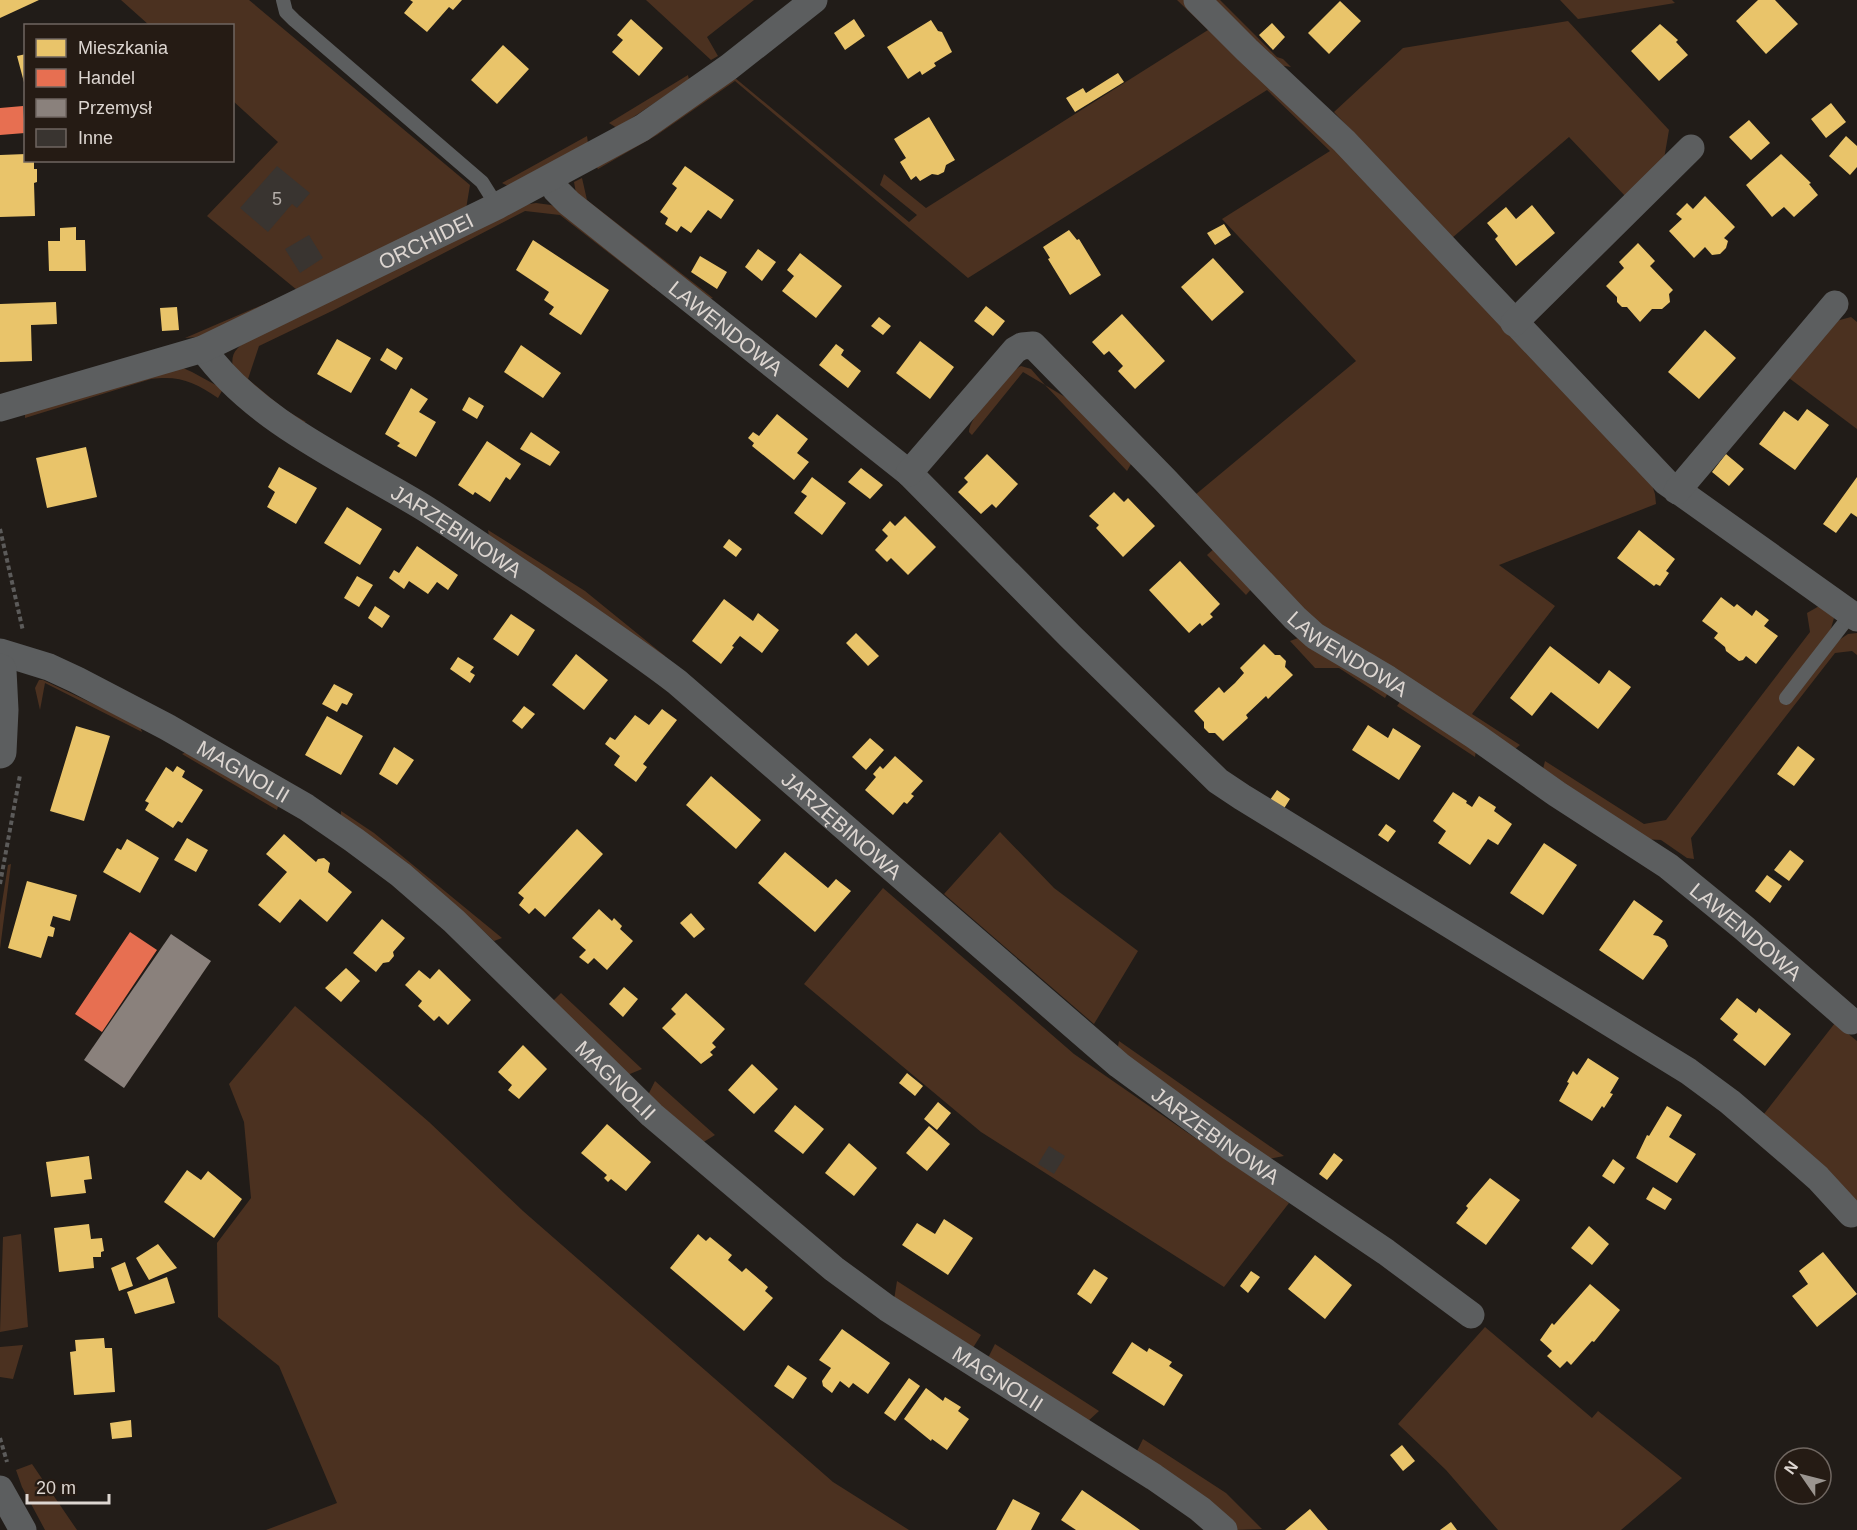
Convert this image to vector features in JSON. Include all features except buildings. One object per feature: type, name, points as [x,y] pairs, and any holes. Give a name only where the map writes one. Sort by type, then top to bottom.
[{"type":"street","name":"ORCHIDEI","points":[[0,408],[203,349],[497,206],[613,145],[664,113],[729,67],[814,0]]},
{"type":"street","points":[[1197,0],[1344,141],[1658,474],[1677,491],[1854,616]]},
{"type":"street","points":[[1514,322],[1691,148]]},
{"type":"street","name":"LAWENDOWA","points":[[551,178],[556,190],[569,203],[909,473],[1218,781],[1688,1071],[1730,1102],[1793,1156],[1818,1178],[1854,1217]]},
{"type":"street","points":[[1677,491],[1835,304]]},
{"type":"street","name":"LAWENDOWA","points":[[909,473],[1015,350],[1022,346],[1033,345],[1295,618],[1315,636],[1475,736],[1557,794],[1668,866],[1744,928],[1851,1021]]},
{"type":"street","name":"JARZĘBINOWA","points":[[203,349],[222,374],[238,389],[296,432],[465,534],[677,682],[1119,1065],[1228,1146],[1386,1252],[1471,1315]]},
{"type":"street","name":"MAGNOLII","points":[[0,652],[49,667],[167,727],[306,807],[354,840],[401,875],[454,921],[652,1115],[834,1269],[887,1308],[1154,1477],[1200,1509],[1224,1530]]},
{"type":"street","points":[[0,670],[0,752]]},
{"type":"street","points":[[0,1489],[22,1530]]},
{"type":"lane","points":[[284,0],[286,12],[294,20],[482,182],[497,206]]},
{"type":"lane","points":[[1786,698],[1854,616]]},
{"type":"shaded area","points":[[121,0],[249,0],[470,185],[466,209],[208,336],[185,338],[297,290],[207,216],[278,142],[234,102],[234,24],[148,24]]},
{"type":"shaded area","points":[[646,0],[754,0],[707,37],[718,56],[711,60]]},
{"type":"shaded area","points":[[1177,0],[1185,0],[1338,146],[1650,479],[1656,504],[1499,565],[1555,606],[1472,714],[1520,745],[1515,749],[1324,632],[1071,370],[1066,359],[1195,495],[1356,361],[1222,219],[1330,151],[1267,90],[968,278],[735,81],[657,135],[598,169],[595,164],[735,78],[909,222],[917,215],[880,185],[884,174],[926,208],[1208,30]]},
{"type":"shaded area","points":[[1211,0],[1220,0],[1277,57],[1283,59],[1291,67],[1279,65]]},
{"type":"shaded area","points":[[1560,0],[1672,0],[1675,3],[1578,19]]},
{"type":"shaded area","points":[[1568,21],[1669,130],[1664,159],[1626,197],[1569,137],[1452,238],[1334,112],[1403,48]]},
{"type":"shaded area","points":[[688,75],[689,80],[617,128],[609,123]]},
{"type":"shaded area","points":[[587,136],[588,143],[508,186],[502,183]]},
{"type":"shaded area","points":[[582,178],[587,200],[713,298],[709,299],[576,193],[574,182]]},
{"type":"shaded area","points":[[536,203],[551,205],[562,210],[654,281],[654,288],[560,215],[525,211],[334,310],[259,346],[248,379],[284,409],[306,422],[300,423],[233,368],[234,354],[250,339],[517,206]]},
{"type":"shaded area","points":[[1851,317],[1857,322],[1857,429],[1785,375],[1825,324]]},
{"type":"shaded area","points":[[1021,366],[1031,369],[1045,385],[1023,372],[972,435],[969,432],[971,425],[982,406],[1007,377]]},
{"type":"shaded area","points":[[183,368],[223,389],[218,398],[186,381],[170,378],[151,379],[25,418],[25,410]]},
{"type":"shaded area","points":[[1045,385],[1080,406],[1128,458],[1131,464],[1127,471]]},
{"type":"shaded area","points":[[488,530],[585,591],[665,656],[661,661],[489,536]]},
{"type":"shaded area","points":[[1216,547],[1253,587],[1246,595],[1207,555]]},
{"type":"shaded area","points":[[1821,605],[1834,618],[1830,632],[1780,698],[1787,705],[1836,642],[1848,634],[1857,633],[1857,655],[1852,651],[1835,653],[1691,838],[1694,859],[1687,858],[1661,840],[1643,839],[1543,769],[1545,761],[1644,824],[1666,820],[1810,632],[1807,613]]},
{"type":"shaded area","points":[[1301,637],[1389,691],[1385,698],[1339,668],[1315,668],[1290,641]]},
{"type":"shaded area","points":[[39,680],[140,726],[142,732],[45,683],[40,710],[35,688]]},
{"type":"shaded area","points":[[1403,698],[1476,750],[1475,757],[1397,706]]},
{"type":"shaded area","points":[[186,752],[278,806],[277,810],[182,754]]},
{"type":"shaded area","points":[[341,811],[374,833],[502,938],[494,941],[474,922],[341,819]]},
{"type":"shaded area","points":[[1000,832],[1054,888],[1138,951],[1094,1024],[944,894]]},
{"type":"shaded area","points":[[11,864],[0,949],[0,915],[8,865]]},
{"type":"shaded area","points":[[883,888],[1074,1054],[1289,1203],[1224,1287],[981,1132],[804,984]]},
{"type":"shaded area","points":[[561,993],[642,1069],[625,1076],[550,1004]]},
{"type":"shaded area","points":[[295,1006],[429,1122],[523,1211],[833,1482],[909,1530],[266,1530],[337,1503],[279,1366],[218,1317],[217,1243],[251,1198],[244,1122],[229,1084]]},
{"type":"shaded area","points":[[1835,1023],[1857,1041],[1857,1210],[1760,1119]]},
{"type":"shaded area","points":[[1119,1041],[1284,1156],[1269,1159],[1117,1051]]},
{"type":"shaded area","points":[[655,1081],[715,1135],[702,1143],[648,1095]]},
{"type":"shaded area","points":[[21,1234],[28,1327],[0,1332],[3,1237]]},
{"type":"shaded area","points":[[897,1281],[981,1335],[971,1351],[894,1300]]},
{"type":"shaded area","points":[[1485,1327],[1592,1418],[1598,1411],[1682,1478],[1621,1530],[1498,1530],[1446,1470],[1398,1424]]},
{"type":"shaded area","points":[[995,1344],[1099,1411],[1086,1423],[987,1360]]},
{"type":"shaded area","points":[[23,1345],[13,1379],[0,1377],[0,1347]]},
{"type":"shaded area","points":[[1143,1439],[1226,1493],[1262,1529],[1234,1530],[1136,1453]]},
{"type":"shaded area","points":[[32,1464],[77,1530],[45,1530],[22,1487],[16,1470]]}]
